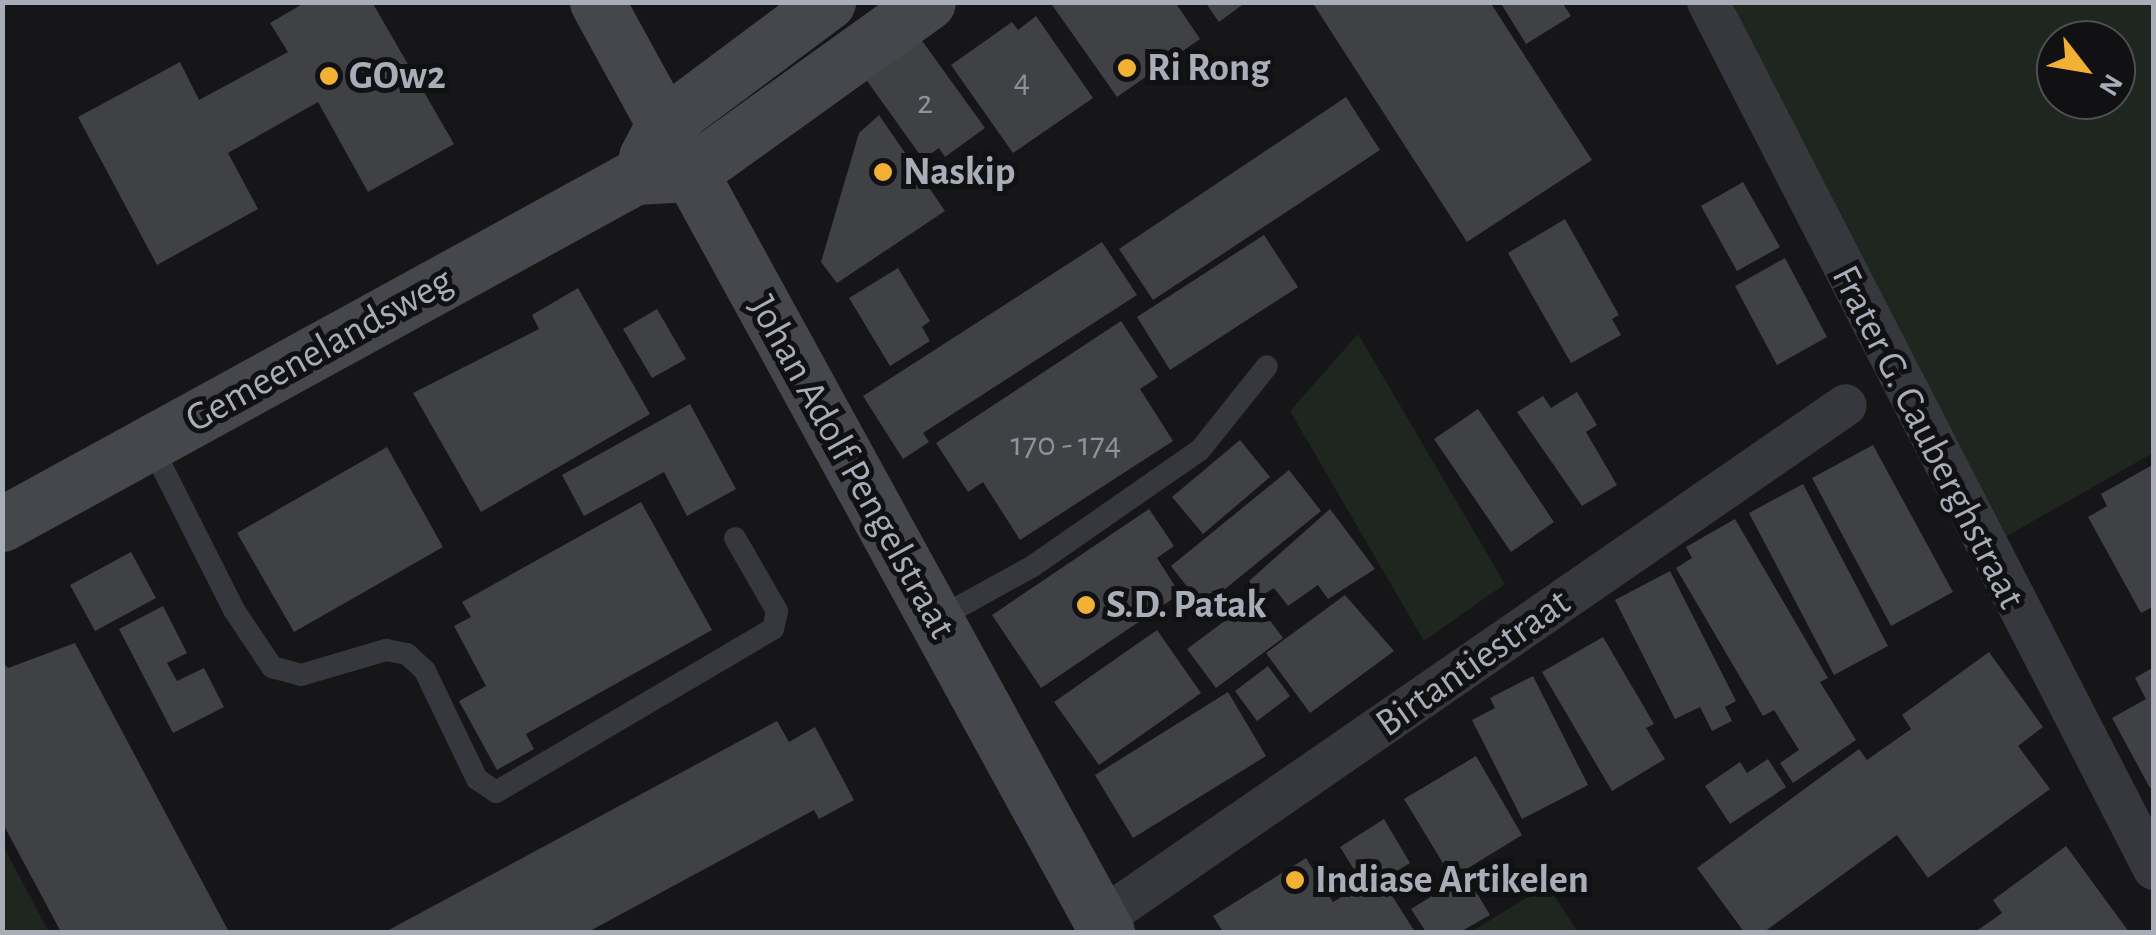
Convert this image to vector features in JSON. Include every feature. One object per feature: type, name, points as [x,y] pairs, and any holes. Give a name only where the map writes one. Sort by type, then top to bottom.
[{"type":"main road","name":"Johan Adolf Pengelstraat","points":[[597,2],[938,618],[1103,926]]},
{"type":"main road","points":[[635,177],[663,125],[828,2]]},
{"type":"main road","points":[[635,177],[689,174],[928,2]]},
{"type":"main road","name":"Gemeenelandsweg","points":[[2,524],[635,177]]},
{"type":"street","name":"Frater G. Cauberghstraat","points":[[1708,2],[2154,869]]},
{"type":"street","name":"Birtantiestraat","points":[[1103,926],[1846,405]]},
{"type":"lane","points":[[938,618],[1032,566],[1200,450],[1266,366]]},
{"type":"lane","points":[[150,443],[234,610],[272,667],[301,675],[386,650],[407,654],[426,671],[477,779],[496,792],[773,629],[777,611],[735,538]]},
{"type":"shaded area","points":[[1732,3],[2153,3],[2153,453],[2005,537]]},
{"type":"shaded area","points":[[1358,334],[1505,584],[1424,641],[1290,411]]},
{"type":"shaded area","points":[[3,846],[49,932],[3,932]]},
{"type":"shaded area","points":[[1547,885],[1578,932],[1471,932]]},
{"type":"building","points":[[306,2],[372,2],[454,144],[368,192],[318,102],[228,153],[258,209],[157,265],[78,117],[180,62],[199,100],[288,52],[270,23]]},
{"type":"building","name":"Ri Rong","points":[[1050,2],[1175,2],[1200,39],[1117,97]]},
{"type":"building","points":[[1205,2],[1246,2],[1219,22]]},
{"type":"building","points":[[1312,2],[1490,2],[1592,160],[1467,242]]},
{"type":"building","points":[[1500,2],[1562,2],[1571,16],[1526,44]]},
{"type":"building","points":[[1036,16],[1093,98],[1013,153],[951,65],[1012,22],[1018,30]]},
{"type":"building","points":[[920,38],[985,128],[945,157],[939,148],[923,159],[865,78]]},
{"type":"building","points":[[1346,97],[1380,150],[1153,300],[1119,249]]},
{"type":"building","name":"Naskip","points":[[879,115],[945,211],[837,283],[821,262],[859,133]]},
{"type":"building","points":[[1743,182],[1780,247],[1737,271],[1701,206]]},
{"type":"building","points":[[1565,219],[1619,315],[1612,319],[1621,335],[1571,363],[1508,253]]},
{"type":"building","points":[[1264,235],[1298,287],[1170,370],[1137,317]]},
{"type":"building","points":[[1102,242],[1137,295],[923,433],[929,442],[903,459],[863,396]]},
{"type":"building","points":[[1785,258],[1827,337],[1777,365],[1735,286]]},
{"type":"building","points":[[898,268],[930,321],[922,327],[930,341],[890,366],[849,298]]},
{"type":"building","points":[[578,288],[650,414],[481,512],[413,393],[539,329],[532,315]]},
{"type":"building","points":[[657,309],[686,359],[652,378],[623,329]]},
{"type":"building","points":[[1121,321],[1158,377],[1140,389],[1173,441],[1020,540],[983,482],[968,492],[936,443]]},
{"type":"building","points":[[1577,392],[1597,425],[1586,432],[1617,485],[1582,506],[1517,412],[1543,396],[1551,408]]},
{"type":"building","points":[[690,404],[736,489],[687,516],[664,472],[584,516],[562,475]]},
{"type":"building","points":[[1478,409],[1554,522],[1511,552],[1434,439]]},
{"type":"building","points":[[1240,440],[1270,477],[1203,534],[1172,497]]},
{"type":"building","points":[[1873,445],[1953,592],[1891,626],[1812,478]]},
{"type":"building","points":[[387,447],[443,547],[294,632],[237,533]]},
{"type":"building","points":[[2154,464],[2154,606],[2141,613],[2088,517],[2107,506],[2101,494]]},
{"type":"building","points":[[1289,470],[1321,511],[1203,607],[1171,566]]},
{"type":"building","points":[[1803,484],[1888,646],[1834,675],[1749,513]]},
{"type":"building","points":[[641,502],[712,630],[526,734],[534,749],[497,770],[459,701],[486,686],[454,626],[471,617],[462,602]]},
{"type":"building","name":"S.D. Patak","points":[[1149,509],[1174,546],[1157,558],[1180,594],[1041,688],[992,615]]},
{"type":"building","points":[[1330,509],[1375,569],[1328,599],[1318,585],[1288,606],[1274,588],[1261,596],[1249,581]]},
{"type":"building","points":[[1735,519],[1828,678],[1820,682],[1856,740],[1793,783],[1780,763],[1799,750],[1774,710],[1763,716],[1676,568],[1692,558],[1686,547]]},
{"type":"building","points":[[131,552],[156,598],[95,631],[70,585]]},
{"type":"building","points":[[1670,571],[1736,701],[1725,707],[1732,721],[1712,731],[1700,707],[1675,719],[1615,600]]},
{"type":"building","points":[[1345,595],[1394,651],[1310,713],[1266,653]]},
{"type":"building","points":[[1254,599],[1283,638],[1216,688],[1187,649]]},
{"type":"building","points":[[163,606],[187,653],[167,663],[177,681],[204,668],[224,707],[173,733],[119,629]]},
{"type":"building","points":[[1157,630],[1201,693],[1099,765],[1054,702]]},
{"type":"building","points":[[1603,637],[1654,724],[1646,728],[1665,759],[1612,791],[1542,672]]},
{"type":"building","points":[[75,643],[229,932],[61,932],[2,822],[2,661],[8,668]]},
{"type":"building","points":[[1989,652],[2043,727],[2018,746],[2050,789],[1928,878],[1897,835],[1764,932],[1744,932],[1697,868],[1859,749],[1867,760],[1911,729],[1902,715]]},
{"type":"building","points":[[1268,666],[1290,696],[1257,721],[1235,691]]},
{"type":"building","points":[[2154,667],[2154,786],[2150,788],[2112,718],[2146,699],[2135,678]]},
{"type":"building","points":[[1533,676],[1588,785],[1522,819],[1472,720],[1495,708],[1490,698]]},
{"type":"building","points":[[1228,692],[1266,756],[1133,838],[1095,775]]},
{"type":"building","points":[[777,721],[789,742],[815,727],[854,800],[819,819],[814,810],[588,932],[385,932]]},
{"type":"building","points":[[1476,756],[1522,835],[1452,878],[1404,799]]},
{"type":"building","points":[[1768,759],[1786,787],[1730,824],[1705,786],[1740,762],[1747,773]]},
{"type":"building","points":[[1384,819],[1410,863],[1382,880],[1415,932],[1223,932],[1213,916],[1306,858],[1333,902],[1363,884],[1340,847]]},
{"type":"building","points":[[2066,846],[2129,932],[1975,932],[2002,913],[1993,900]]},
{"type":"building","points":[[1466,875],[1490,915],[1460,932],[1426,932],[1411,909]]},
{"type":"place","name":"Ri Rong","points":[[1127,68]]},
{"type":"place","name":"GOw2","points":[[329,76]]},
{"type":"place","name":"Naskip","points":[[883,172]]},
{"type":"place","name":"S.D. Patak","points":[[1086,605]]},
{"type":"place","name":"Indiase Artikelen","points":[[1295,880]]}]
